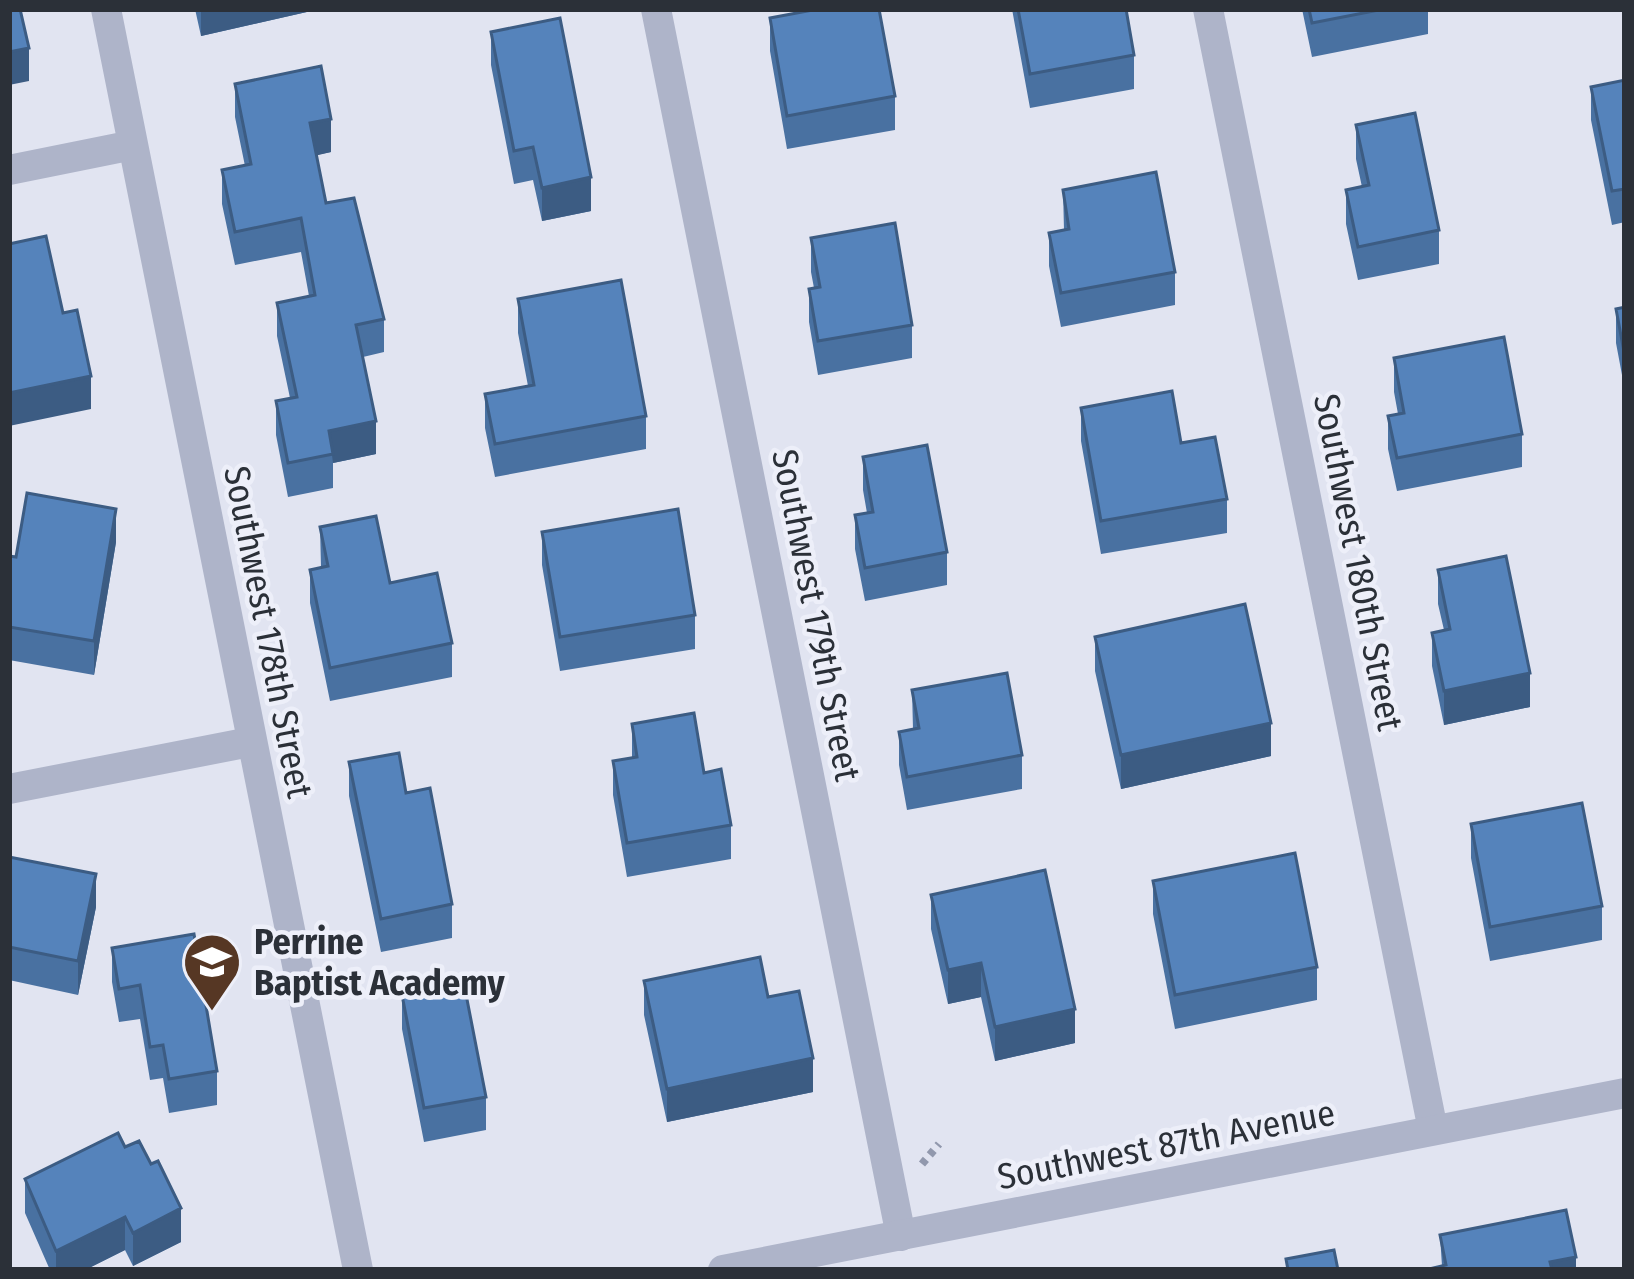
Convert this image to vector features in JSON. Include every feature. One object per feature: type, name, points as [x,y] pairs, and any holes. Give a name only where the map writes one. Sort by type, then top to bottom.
[{"type":"street","name":"Southwest 178th Street","points":[[106,9],[358,1270]]},
{"type":"street","name":"Southwest 179th Street","points":[[656,9],[901,1236]]},
{"type":"street","name":"Southwest 180th Street","points":[[1208,9],[1433,1130]]},
{"type":"street","points":[[9,170],[133,145]]},
{"type":"street","points":[[9,789],[250,742]]},
{"type":"street","name":"Southwest 87th Avenue","points":[[723,1270],[1625,1093]]},
{"type":"path","points":[[917,1170],[939,1144]]},
{"type":"building","points":[[9,9],[20,9],[29,48],[9,52]]},
{"type":"building","points":[[818,9],[879,9],[895,96],[787,116],[770,18]]},
{"type":"building","points":[[1018,9],[1126,9],[1134,55],[1030,74]]},
{"type":"building","points":[[1309,9],[1384,9],[1312,23]]},
{"type":"building","points":[[560,18],[591,177],[542,188],[533,147],[514,151],[491,32]]},
{"type":"building","points":[[321,66],[331,119],[310,123],[326,203],[354,198],[384,319],[356,325],[376,421],[329,431],[333,454],[288,463],[276,401],[297,397],[277,303],[315,295],[301,218],[235,232],[222,170],[251,164],[235,84]]},
{"type":"building","points":[[1625,80],[1625,189],[1612,191],[1591,87]]},
{"type":"building","points":[[1415,113],[1439,230],[1358,247],[1346,190],[1369,185],[1356,125]]},
{"type":"building","points":[[1156,172],[1175,272],[1061,293],[1049,233],[1069,229],[1063,190]]},
{"type":"building","points":[[895,223],[912,325],[818,341],[809,289],[820,287],[811,238]]},
{"type":"building","points":[[46,236],[63,313],[77,310],[91,376],[9,393],[9,244]]},
{"type":"building","points":[[621,280],[646,416],[495,444],[485,394],[534,385],[518,299]]},
{"type":"building","points":[[1625,307],[1625,357],[1616,309]]},
{"type":"building","points":[[1504,337],[1522,434],[1397,458],[1388,416],[1404,413],[1394,358]]},
{"type":"building","points":[[1172,391],[1181,443],[1215,437],[1227,499],[1101,521],[1081,408]]},
{"type":"building","points":[[927,445],[947,552],[865,568],[855,515],[873,512],[863,457]]},
{"type":"building","points":[[27,493],[116,509],[94,641],[9,627],[9,556],[16,557]]},
{"type":"building","points":[[678,509],[695,615],[560,637],[542,532]]},
{"type":"building","points":[[376,516],[390,583],[437,573],[452,643],[330,668],[310,570],[328,566],[320,527]]},
{"type":"building","points":[[1506,556],[1530,673],[1444,691],[1432,633],[1450,629],[1438,570]]},
{"type":"building","points":[[1245,604],[1271,723],[1121,755],[1095,637]]},
{"type":"building","points":[[1007,673],[1022,755],[907,777],[899,732],[919,728],[912,690]]},
{"type":"building","points":[[694,713],[704,773],[721,769],[731,825],[627,843],[613,761],[637,757],[632,724]]},
{"type":"building","points":[[399,753],[406,793],[430,788],[452,904],[381,919],[349,762]]},
{"type":"building","points":[[1582,803],[1602,906],[1490,927],[1471,824]]},
{"type":"building","points":[[1295,853],[1317,967],[1175,995],[1153,881]]},
{"type":"building","points":[[9,857],[96,874],[78,961],[9,947]]},
{"type":"building","points":[[1045,870],[1075,1009],[995,1027],[981,963],[948,970],[931,895]]},
{"type":"building","points":[[194,934],[217,1071],[169,1079],[163,1045],[150,1047],[140,985],[119,989],[112,948]]},
{"type":"building","points":[[760,957],[768,997],[799,991],[813,1058],[667,1089],[644,981]]},
{"type":"building","points":[[464,984],[486,1097],[424,1108],[402,995]]},
{"type":"building","points":[[118,1133],[125,1147],[139,1141],[151,1164],[158,1161],[181,1208],[133,1233],[125,1217],[56,1251],[25,1179]]},
{"type":"building","points":[[1566,1210],[1576,1257],[1550,1262],[1552,1270],[1425,1270],[1446,1265],[1440,1235]]},
{"type":"building","points":[[1334,1250],[1338,1270],[1288,1270],[1286,1259]]},
{"type":"place","name":"Perrine Baptist Academy","points":[[212,1013]]}]
